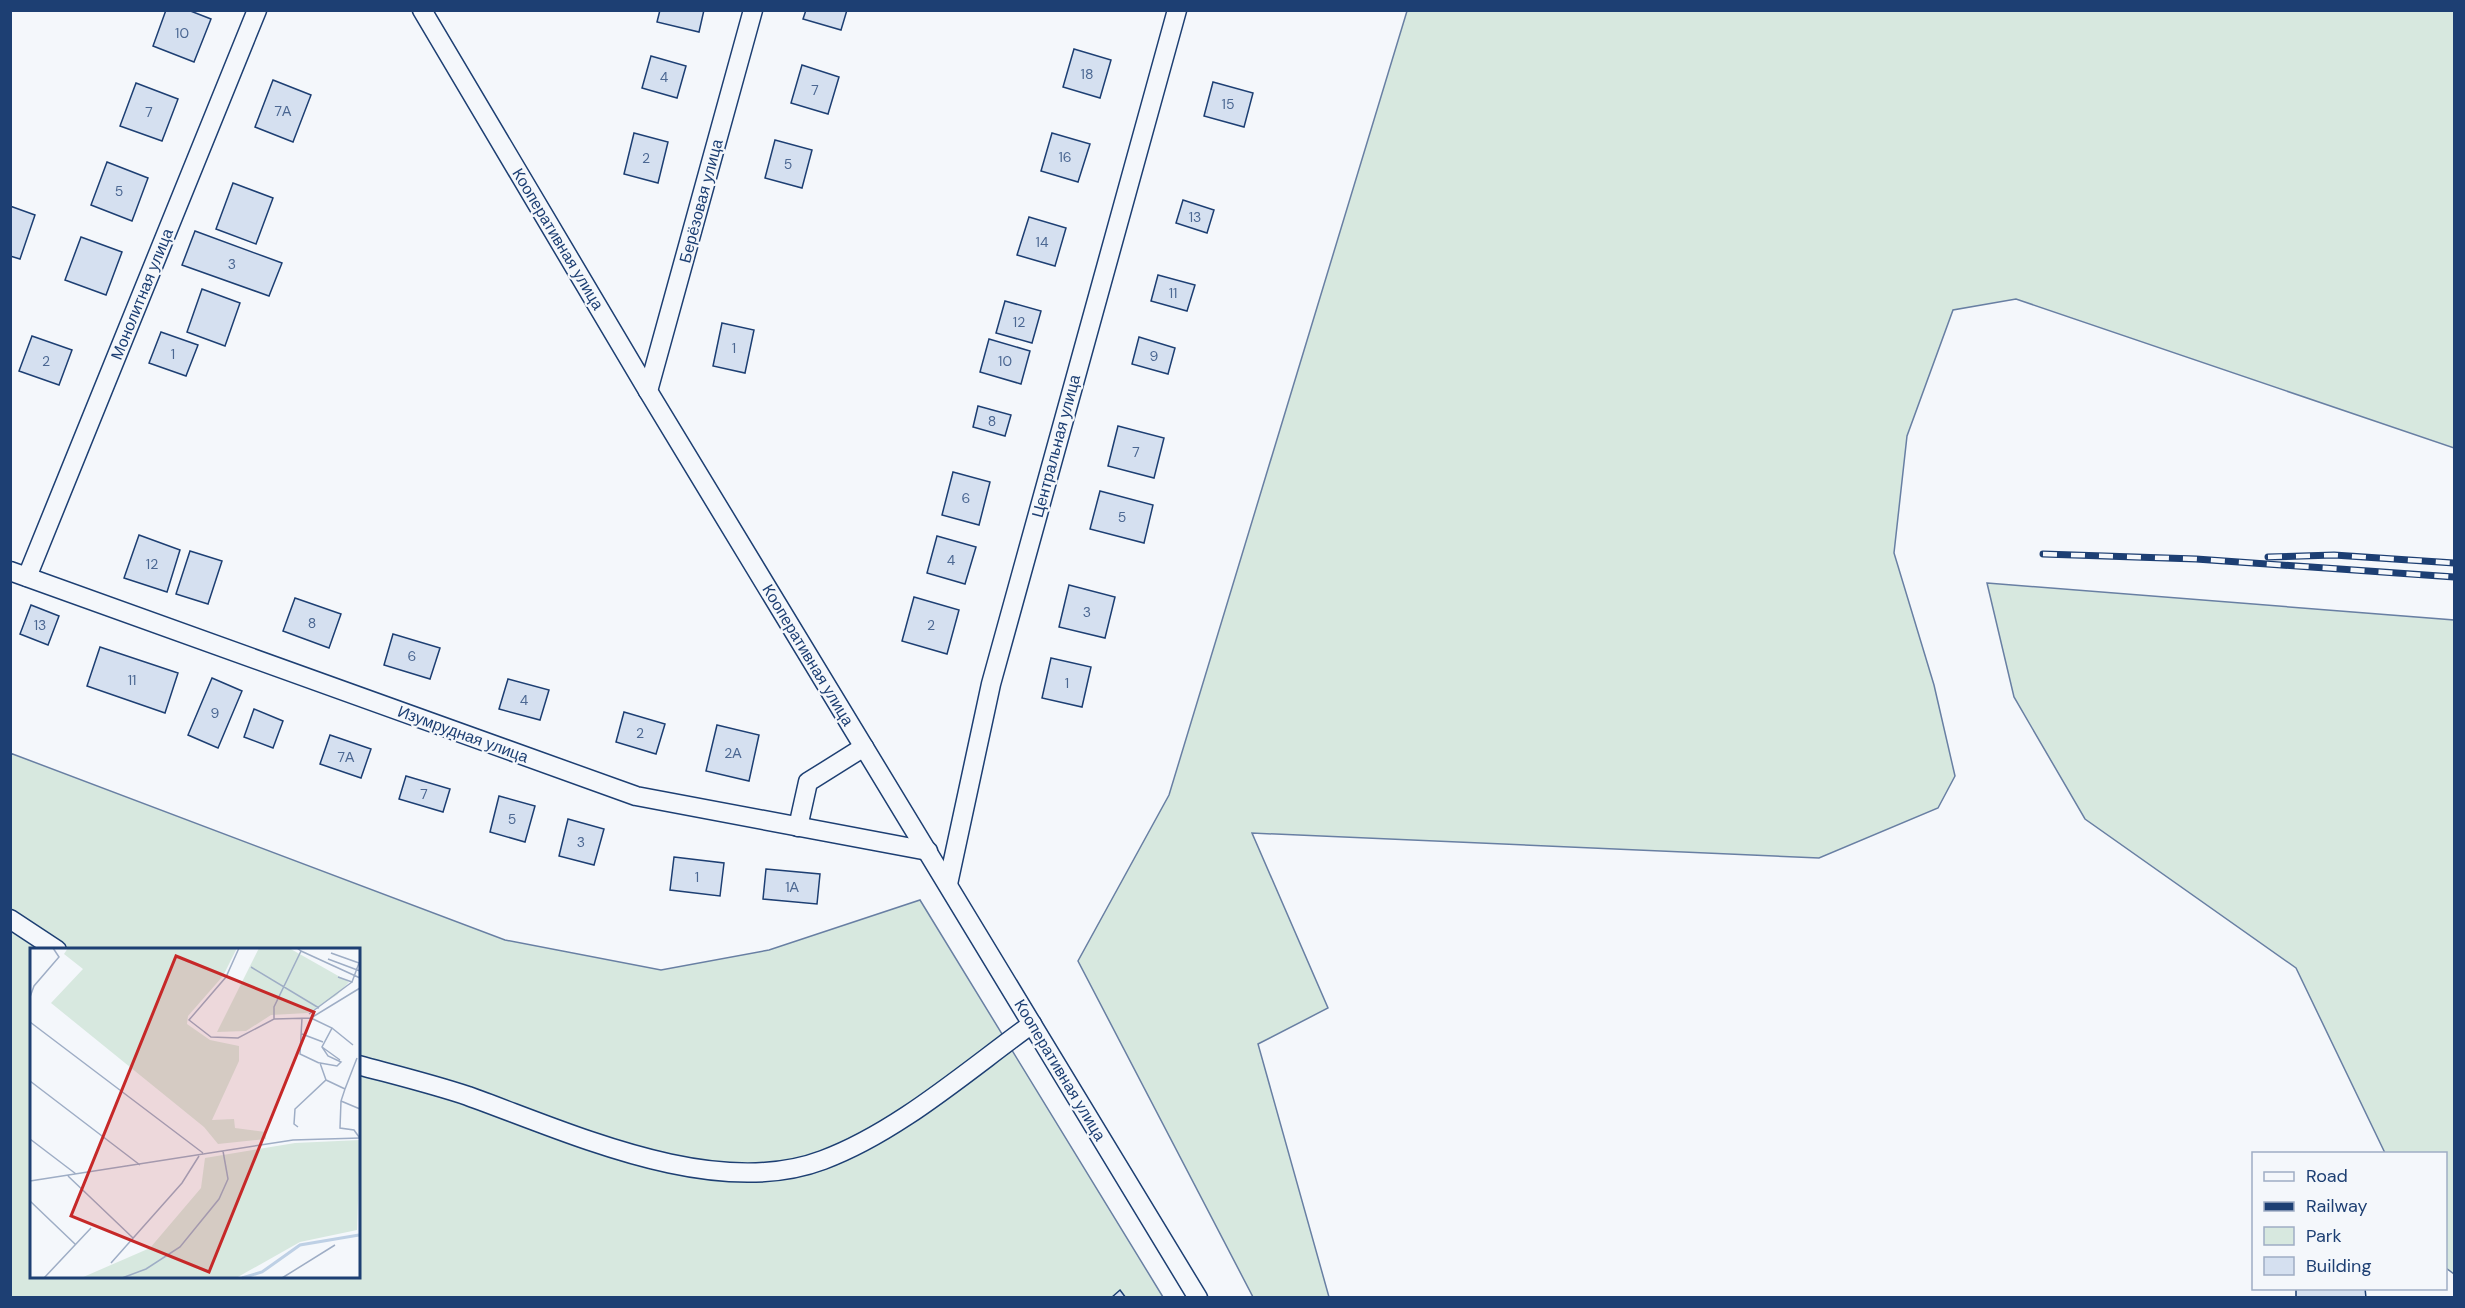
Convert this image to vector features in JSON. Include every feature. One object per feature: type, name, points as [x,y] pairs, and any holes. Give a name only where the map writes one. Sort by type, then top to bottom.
[{"type":"street","name":"Монолитная улица","points":[[19,574],[257,10]]},
{"type":"street","name":"Кооперативная улица","points":[[422,10],[648,391],[1198,1298]]},
{"type":"street","name":"Берёзовая улица","points":[[648,391],[753,10]]},
{"type":"street","name":"Центральная улица","points":[[948,884],[991,684],[1177,10]]},
{"type":"street","name":"Изумрудная улица","points":[[19,574],[636,796],[928,852]]},
{"type":"street","points":[[798,827],[808,782],[864,747]]},
{"type":"street","points":[[10,919],[54,948]]},
{"type":"street","points":[[360,1066],[465,1095],[561,1131],[684,1167],[723,1173],[780,1170],[823,1160],[891,1125],[929,1100],[1032,1024]]},
{"type":"green space","points":[[1407,11],[2454,11],[2454,448],[2016,299],[1953,310],[1907,436],[1894,553],[1934,685],[1955,776],[1938,808],[1819,858],[1252,833],[1328,1008],[1258,1044],[1329,1297],[1253,1297],[1078,961],[1169,795]]},
{"type":"green space","points":[[1987,583],[2454,620],[2454,1274],[2447,1269],[2447,1152],[2385,1152],[2296,968],[2085,819],[2014,697]]},
{"type":"green space","points":[[10,753],[505,940],[661,970],[769,950],[920,900],[1163,1297],[11,1297]]},
{"type":"building","points":[[166,10],[188,10],[211,19],[194,62],[153,46]]},
{"type":"building","points":[[660,10],[704,10],[699,32],[657,22]]},
{"type":"building","points":[[806,10],[847,10],[841,30],[803,19]]},
{"type":"building","points":[[1074,49],[1111,60],[1100,98],[1063,87]]},
{"type":"building","points":[[651,56],[686,66],[677,98],[642,88]]},
{"type":"building","points":[[802,65],[839,77],[828,114],[791,103]]},
{"type":"building","points":[[273,80],[311,95],[293,142],[255,127]]},
{"type":"building","points":[[1213,82],[1253,93],[1244,127],[1204,116]]},
{"type":"building","points":[[136,83],[178,99],[162,141],[120,126]]},
{"type":"building","points":[[634,133],[668,142],[658,183],[624,174]]},
{"type":"building","points":[[1052,133],[1090,144],[1078,182],[1041,171]]},
{"type":"building","points":[[775,140],[812,150],[802,188],[765,178]]},
{"type":"building","points":[[107,162],[148,178],[132,221],[91,205]]},
{"type":"building","points":[[233,183],[273,198],[256,244],[216,229]]},
{"type":"building","points":[[1183,200],[1214,210],[1207,233],[1176,223]]},
{"type":"building","points":[[10,206],[35,215],[20,259],[10,256]]},
{"type":"building","points":[[1029,217],[1066,228],[1055,266],[1017,255]]},
{"type":"building","points":[[195,231],[282,263],[269,296],[182,265]]},
{"type":"building","points":[[81,237],[122,252],[106,295],[65,280]]},
{"type":"building","points":[[1158,275],[1195,285],[1187,311],[1151,301]]},
{"type":"building","points":[[202,289],[240,303],[225,346],[187,332]]},
{"type":"building","points":[[1005,301],[1041,311],[1032,343],[996,333]]},
{"type":"building","points":[[722,323],[754,330],[745,373],[713,366]]},
{"type":"building","points":[[161,332],[198,345],[186,376],[149,363]]},
{"type":"building","points":[[32,336],[72,350],[59,385],[19,371]]},
{"type":"building","points":[[1139,337],[1175,348],[1168,374],[1132,364]]},
{"type":"building","points":[[989,339],[1030,351],[1021,384],[980,372]]},
{"type":"building","points":[[978,406],[1011,415],[1005,436],[973,427]]},
{"type":"building","points":[[1118,426],[1164,438],[1154,478],[1108,466]]},
{"type":"building","points":[[953,472],[990,482],[979,525],[942,515]]},
{"type":"building","points":[[1100,491],[1153,505],[1144,543],[1090,529]]},
{"type":"building","points":[[139,535],[180,550],[167,592],[124,578]]},
{"type":"building","points":[[937,536],[976,547],[965,584],[927,573]]},
{"type":"building","points":[[190,551],[222,561],[208,604],[176,594]]},
{"type":"building","points":[[1069,585],[1115,597],[1105,638],[1059,627]]},
{"type":"building","points":[[914,597],[959,610],[947,654],[902,641]]},
{"type":"building","points":[[295,598],[341,614],[329,648],[283,631]]},
{"type":"building","points":[[31,605],[59,616],[48,645],[20,634]]},
{"type":"building","points":[[393,634],[440,648],[430,679],[384,665]]},
{"type":"building","points":[[100,647],[178,673],[165,713],[87,686]]},
{"type":"building","points":[[1051,658],[1091,667],[1082,707],[1042,698]]},
{"type":"building","points":[[212,678],[242,691],[218,748],[188,735]]},
{"type":"building","points":[[508,679],[549,690],[540,720],[499,709]]},
{"type":"building","points":[[254,709],[283,721],[273,748],[244,737]]},
{"type":"building","points":[[624,712],[665,724],[656,754],[616,742]]},
{"type":"building","points":[[717,725],[759,735],[749,781],[706,771]]},
{"type":"building","points":[[330,735],[371,749],[361,778],[320,764]]},
{"type":"building","points":[[406,776],[450,789],[443,812],[399,799]]},
{"type":"building","points":[[499,796],[535,806],[525,842],[490,832]]},
{"type":"building","points":[[568,819],[604,829],[594,865],[559,856]]},
{"type":"building","points":[[674,857],[724,863],[720,896],[670,890]]},
{"type":"building","points":[[766,869],[820,874],[817,904],[763,899]]},
{"type":"building","points":[[1120,1290],[1126,1298],[1111,1298]]},
{"type":"building","points":[[2296,1290],[2365,1290],[2366,1298],[2296,1298]]},
{"type":"railway","points":[[2043,554],[2196,559],[2454,577]]},
{"type":"railway","points":[[2268,557],[2334,555],[2454,563]]}]
